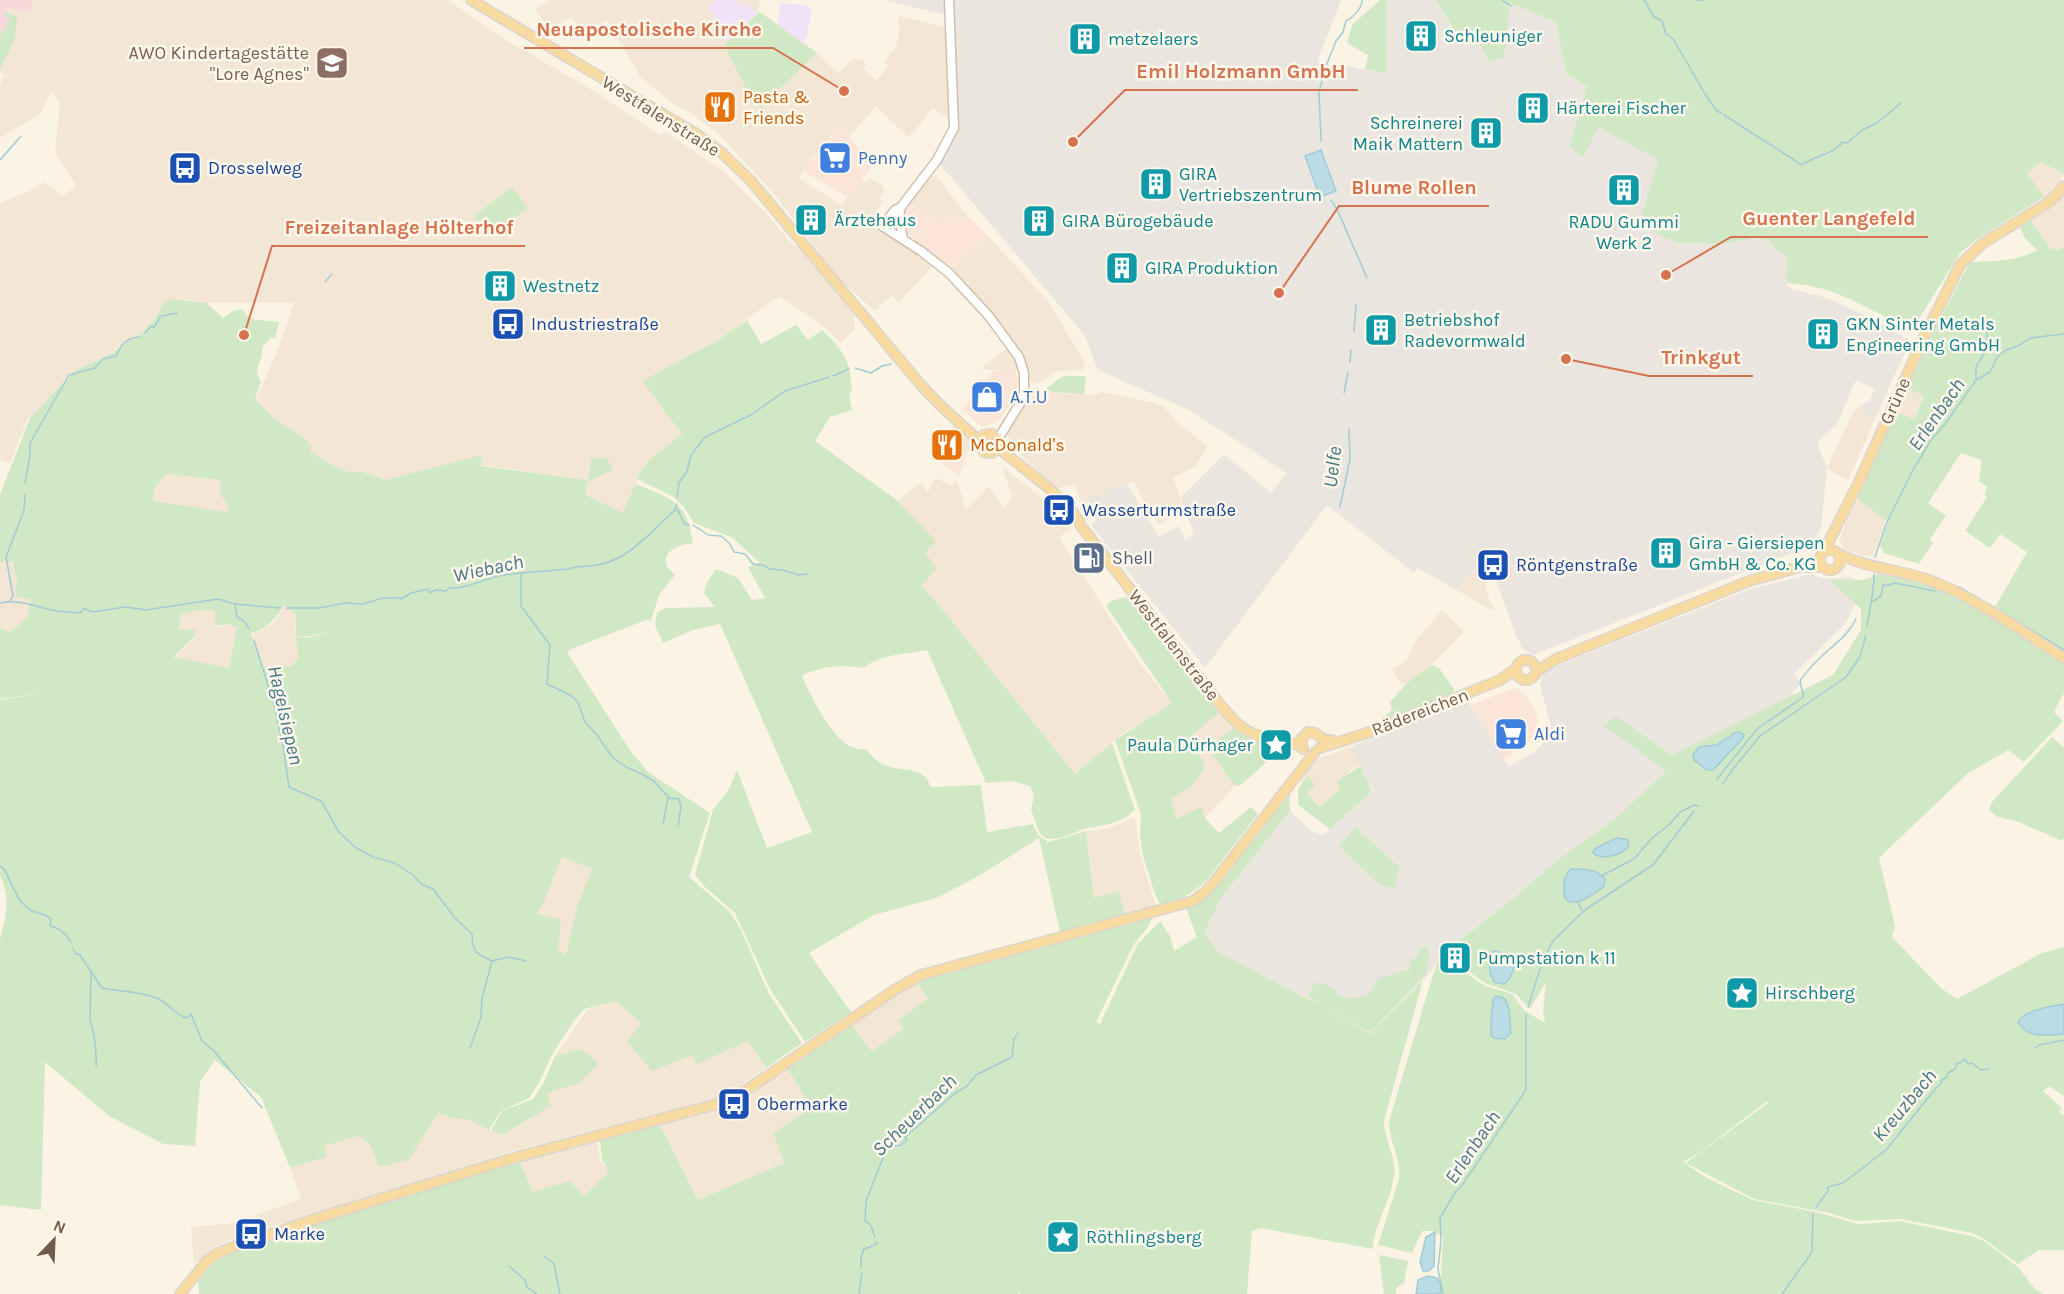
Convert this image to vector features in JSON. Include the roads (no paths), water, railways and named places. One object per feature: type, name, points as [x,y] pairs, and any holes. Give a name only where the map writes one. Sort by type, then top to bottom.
[{"type":"main road","name":"Westfalenstraße","points":[[471,0],[690,130],[722,153],[751,181],[933,398],[991,441],[1001,456],[1048,494],[1081,526],[1228,713],[1242,727],[1254,734],[1311,745]]},
{"type":"main road","points":[[903,239],[900,211],[937,160],[950,135],[953,118],[949,0]]},
{"type":"main road","name":"Grüne","points":[[1823,554],[1858,484],[1928,328],[1960,265],[1982,244],[2046,204],[2064,186]]},
{"type":"main road","points":[[900,211],[895,210],[885,227],[949,273],[998,327],[1021,361],[1024,373],[1024,397],[1021,404],[991,441]]},
{"type":"main road","name":"Grüne","points":[[1836,526],[1837,553]]},
{"type":"main road","points":[[1800,567],[1830,550],[1864,563],[1910,574],[1951,590],[2064,658]]},
{"type":"main road","points":[[1837,553],[1840,560],[1838,566]]},
{"type":"main road","points":[[1823,554],[1820,562],[1823,567]]},
{"type":"main road","points":[[1535,667],[1528,660],[1522,661],[1518,664],[1518,674],[1530,680],[1535,667],[1749,580],[1800,567],[1823,567],[1832,570],[1838,566],[1864,563]]},
{"type":"main road","name":"Rädereichen","points":[[1311,745],[1338,741],[1376,730],[1518,674]]},
{"type":"main road","points":[[180,1294],[207,1261],[218,1253],[235,1246],[517,1157],[721,1103],[748,1089],[906,982],[928,973],[1170,909],[1196,899],[1215,881],[1303,765],[1311,745]]},
{"type":"water","points":[[1321,150],[1336,191],[1320,197],[1305,156]]},
{"type":"water","points":[[1740,732],[1744,735],[1742,739],[1713,770],[1707,770],[1694,760],[1693,755],[1699,747],[1717,745],[1734,733]]},
{"type":"water","points":[[1617,838],[1628,840],[1629,846],[1622,852],[1606,857],[1593,853],[1594,849]]},
{"type":"water","points":[[1571,869],[1598,873],[1605,879],[1604,886],[1584,899],[1570,902],[1565,898],[1564,886],[1566,875]]},
{"type":"water","points":[[1494,951],[1515,959],[1512,973],[1504,984],[1494,982],[1490,973],[1489,955]]},
{"type":"water","points":[[1495,996],[1504,998],[1509,1010],[1511,1033],[1504,1039],[1494,1038],[1491,1035]]},
{"type":"water","points":[[2064,1004],[2064,1034],[2032,1034],[2018,1022],[2033,1011]]},
{"type":"water","points":[[1435,1232],[1434,1266],[1429,1271],[1423,1271],[1420,1262],[1426,1237]]},
{"type":"water","points":[[1428,1276],[1437,1278],[1441,1286],[1440,1294],[1416,1294],[1418,1280]]},
{"type":"waterway","name":"Uelfe","points":[[1321,141],[1319,92],[1326,66],[1346,21],[1359,10],[1362,0]]},
{"type":"waterway","points":[[1502,0],[1511,6]]},
{"type":"waterway","points":[[1644,0],[1654,17],[1662,21],[1666,34],[1674,40],[1705,94],[1721,113]]},
{"type":"waterway","points":[[1696,0],[1704,0]]},
{"type":"waterway","points":[[1724,115],[1802,165],[1834,150],[1843,142],[1847,143],[1901,103]]},
{"type":"waterway","points":[[0,160],[21,136]]},
{"type":"waterway","name":"Uelfe","points":[[1331,200],[1367,278]]},
{"type":"waterway","points":[[325,282],[332,274]]},
{"type":"waterway","name":"Uelfe","points":[[1354,332],[1356,304]]},
{"type":"waterway","points":[[145,333],[151,326],[154,327],[161,316],[177,313]]},
{"type":"waterway","points":[[1976,378],[1976,367],[1987,348],[1987,329],[1979,323]]},
{"type":"waterway","name":"Erlenbach","points":[[1875,557],[1886,524],[1913,470],[1931,440],[1976,380],[1990,372],[1998,356],[2006,350],[2030,338],[2064,334]]},
{"type":"waterway","points":[[25,483],[30,443],[69,375],[95,368],[103,359],[116,356],[127,341],[139,337]]},
{"type":"waterway","name":"Uelfe","points":[[1350,362],[1351,350]]},
{"type":"waterway","name":"Wiebach","points":[[855,368],[871,373],[882,366],[891,364]]},
{"type":"waterway","name":"Wiebach","points":[[833,376],[849,369]]},
{"type":"waterway","name":"Uelfe","points":[[1344,393],[1348,372]]},
{"type":"waterway","name":"Wiebach","points":[[677,498],[679,483],[687,471],[691,455],[705,437],[751,415],[785,391],[829,377]]},
{"type":"waterway","name":"Uelfe","points":[[1340,507],[1350,459],[1349,429]]},
{"type":"waterway","points":[[10,601],[13,596],[6,557],[24,510],[25,495]]},
{"type":"waterway","name":"Wiebach","points":[[286,608],[320,608],[345,603],[363,604],[383,598],[398,597],[401,599],[411,593],[428,589],[430,593],[435,590],[446,591],[449,588],[463,587],[496,576],[601,564],[618,558],[632,549],[675,510],[677,504]]},
{"type":"waterway","points":[[676,510],[684,523],[689,525]]},
{"type":"waterway","points":[[693,525],[708,535],[721,536],[734,552],[745,554],[753,564],[798,575],[807,574]]},
{"type":"waterway","name":"Erlenbach","points":[[1867,626],[1874,574]]},
{"type":"waterway","points":[[521,575],[521,606],[550,645],[547,684],[570,695],[578,702],[585,722],[613,758],[655,782],[668,797],[663,824]]},
{"type":"waterway","points":[[1873,601],[1881,596],[1883,585],[1895,583],[1935,591]]},
{"type":"waterway","points":[[1959,587],[1988,604]]},
{"type":"waterway","name":"Wiebach","points":[[0,603],[15,602],[57,611],[81,613],[83,608],[92,612],[126,607],[146,610],[218,599],[235,604],[280,608]]},
{"type":"waterway","name":"Hagelsiepen","points":[[235,604],[237,617],[249,628]]},
{"type":"waterway","points":[[1995,608],[2064,650]]},
{"type":"waterway","points":[[1717,779],[1757,729],[1804,696],[1801,679],[1845,635],[1856,619]]},
{"type":"waterway","name":"Erlenbach","points":[[1723,784],[1760,736],[1846,677],[1860,657],[1866,635]]},
{"type":"waterway","name":"Hagelsiepen","points":[[254,640],[274,705],[289,787],[321,801],[339,832],[356,848],[373,857],[395,863],[413,875],[421,884],[433,889],[455,918],[472,934],[476,952],[492,961],[482,998],[481,1017],[470,1048]]},
{"type":"waterway","points":[[669,798],[679,799],[681,807],[678,826]]},
{"type":"waterway","points":[[1601,876],[1634,859],[1652,838],[1669,825],[1680,812],[1694,805],[1698,806]]},
{"type":"waterway","name":"Erlenbach","points":[[1528,1007],[1543,960],[1553,941],[1586,909],[1653,865],[1694,811]]},
{"type":"waterway","points":[[0,866],[4,869],[25,906],[49,917],[50,926],[62,931],[71,942]]},
{"type":"waterway","points":[[1578,902],[1582,911]]},
{"type":"waterway","points":[[73,948],[102,988],[152,996],[163,1001],[183,1017],[187,1018],[191,1014],[202,1041],[214,1051],[262,1108]]},
{"type":"waterway","points":[[492,961],[509,957],[526,961]]},
{"type":"waterway","points":[[91,973],[90,1021],[95,1043],[96,1066]]},
{"type":"waterway","name":"Erlenbach","points":[[1443,1294],[1438,1269],[1441,1240],[1440,1218],[1526,1090],[1526,1014]]},
{"type":"waterway","name":"Scheuerbach","points":[[895,1146],[907,1140],[905,1137],[954,1094],[967,1086],[976,1075],[1012,1057],[1014,1039],[1018,1033]]},
{"type":"waterway","name":"Kreuzbach","points":[[2035,1048],[2039,1045],[2064,1040]]},
{"type":"waterway","name":"Kreuzbach","points":[[1816,1207],[1828,1191],[1828,1187],[1843,1183],[1886,1150],[1942,1080],[1955,1069],[1957,1063],[1965,1059],[1968,1064],[1972,1063],[1981,1070],[1989,1069]]},
{"type":"waterway","name":"Scheuerbach","points":[[875,1237],[870,1224],[865,1221],[866,1201],[883,1158]]},
{"type":"waterway","name":"Kreuzbach","points":[[1782,1294],[1812,1252],[1813,1214]]},
{"type":"waterway","name":"Scheuerbach","points":[[861,1268],[864,1249],[877,1242]]},
{"type":"waterway","points":[[544,1256],[554,1264],[560,1294]]},
{"type":"waterway","points":[[509,1266],[525,1280],[527,1287],[537,1294]]},
{"type":"waterway","name":"Scheuerbach","points":[[859,1294],[862,1273]]},
{"type":"place","name":"Schleuniger","points":[[1421,36]]},
{"type":"place","name":"metzelaers","points":[[1085,39]]},
{"type":"place","name":"AWO Kindertagestätte \"Lore Agnes\"","points":[[332,63]]},
{"type":"place","name":"Neuapostolische Kirche","points":[[844,91]]},
{"type":"place","name":"Pasta & Friends","points":[[720,107]]},
{"type":"place","name":"Härterei Fischer","points":[[1533,108]]},
{"type":"place","name":"Schreinerei Maik Mattern","points":[[1486,133]]},
{"type":"place","name":"Emil Holzmann GmbH","points":[[1073,142]]},
{"type":"place","name":"Penny","points":[[835,158]]},
{"type":"place","name":"Drosselweg","points":[[185,168]]},
{"type":"place","name":"GIRA Vertriebszentrum","points":[[1156,184]]},
{"type":"place","name":"RADU Gummi Werk 2","points":[[1624,190]]},
{"type":"place","name":"Ärztehaus","points":[[811,220]]},
{"type":"place","name":"GIRA Bürogebäude","points":[[1039,221]]},
{"type":"place","name":"GIRA Produktion","points":[[1122,268]]},
{"type":"place","name":"Guenter Langefeld","points":[[1666,275]]},
{"type":"place","name":"Westnetz","points":[[500,286]]},
{"type":"place","name":"Blume Rollen","points":[[1279,293]]},
{"type":"place","name":"Industriestraße","points":[[508,324]]},
{"type":"place","name":"Betriebshof Radevormwald","points":[[1381,330]]},
{"type":"place","name":"GKN Sinter Metals Engineering GmbH","points":[[1823,334]]},
{"type":"place","name":"Freizeitanlage Hölterhof","points":[[244,335]]},
{"type":"place","name":"Trinkgut","points":[[1566,359]]},
{"type":"place","name":"A.T.U","points":[[987,397]]},
{"type":"place","name":"McDonald's","points":[[947,445]]},
{"type":"place","name":"Wasserturmstraße","points":[[1059,510]]},
{"type":"place","name":"Gira - Giersiepen GmbH & Co. KG","points":[[1666,553]]},
{"type":"place","name":"Shell","points":[[1089,558]]},
{"type":"place","name":"Röntgenstraße","points":[[1493,565]]},
{"type":"place","name":"Aldi","points":[[1511,734]]},
{"type":"place","name":"Paula Dürhager","points":[[1276,745]]},
{"type":"place","name":"Pumpstation k 11","points":[[1455,958]]},
{"type":"place","name":"Hirschberg","points":[[1742,993]]},
{"type":"place","name":"Obermarke","points":[[734,1104]]},
{"type":"place","name":"Marke","points":[[251,1234]]},
{"type":"place","name":"Röthlingsberg","points":[[1063,1237]]}]
